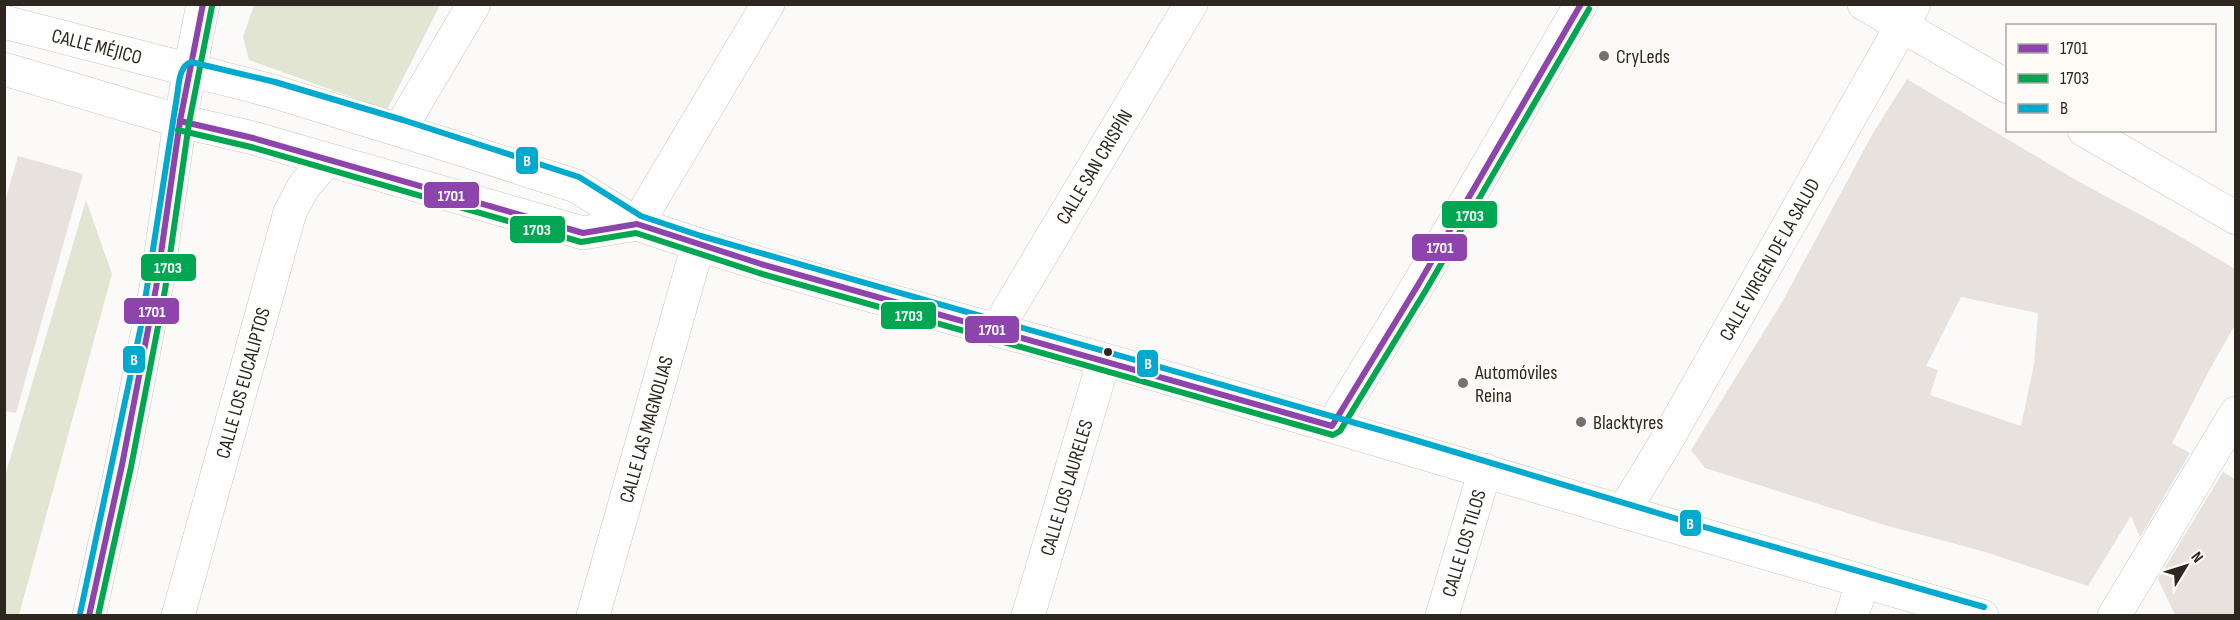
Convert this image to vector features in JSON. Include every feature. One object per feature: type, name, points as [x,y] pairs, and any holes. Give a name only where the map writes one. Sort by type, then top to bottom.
[{"type":"street","points":[[89,615],[122,465],[156,288],[180,121],[203,4]]},
{"type":"street","points":[[400,129],[474,4]]},
{"type":"street","points":[[4,69],[180,121],[253,138],[583,233],[637,224],[768,4]]},
{"type":"street","name":"CALLE SAN CRISPÍN","points":[[997,329],[1191,4]]},
{"type":"street","points":[[1332,426],[1424,275],[1581,4]]},
{"type":"street","points":[[1864,4],[1908,15],[2006,86]]},
{"type":"street","name":"CALLE VIRGEN DE LA SALUD","points":[[1623,512],[1670,434],[1908,15]]},
{"type":"street","name":"CALLE MÉJICO","points":[[4,22],[272,91],[400,129],[576,186],[637,224],[698,245],[1485,470],[1862,583],[1982,615]]},
{"type":"street","points":[[2087,132],[2235,218]]},
{"type":"street","name":"CALLE LOS EUCALIPTOS","points":[[178,615],[290,212],[304,186],[327,160]]},
{"type":"street","name":"CALLE LAS MAGNOLIAS","points":[[593,615],[698,245]]},
{"type":"street","name":"CALLE LOS LAURELES","points":[[1028,615],[1104,360]]},
{"type":"street","points":[[2114,615],[2235,413]]},
{"type":"street","name":"CALLE LOS TILOS","points":[[1442,615],[1485,470]]},
{"type":"street","points":[[1852,615],[1862,583]]},
{"type":"green space","points":[[254,5],[440,5],[387,110],[249,60],[243,37]]},
{"type":"green space","points":[[86,200],[112,274],[19,615],[5,615],[5,476]]},
{"type":"building","points":[[1907,79],[2081,183],[2171,231],[2235,269],[2235,325],[2172,443],[2190,453],[2140,537],[2131,516],[2088,586],[1982,551],[1888,526],[1705,468],[1691,450],[1781,304],[1873,133]],"holes":[[[1961,297],[2038,313],[2034,364],[2021,426],[1930,395],[1938,370],[1926,366]]]},
{"type":"building","points":[[18,156],[83,174],[16,413],[4,411],[4,205]]},
{"type":"building","points":[[2223,472],[2235,479],[2235,615],[2175,615],[2158,579]]},
{"type":"transit line","name":"1701","points":[[89,616],[122,465],[156,288],[180,121],[203,4]]},
{"type":"transit line","name":"1701","points":[[180,121],[253,138],[583,233],[637,224],[761,264],[1332,426],[1418,285],[1581,4]]},
{"type":"transit line","name":"1703","points":[[98,616],[131,467],[165,290],[189,123],[212,6]]},
{"type":"transit line","name":"1703","points":[[178,130],[251,147],[581,242],[636,233],[759,273],[1333,435],[1340,431],[1426,290],[1589,9]]},
{"type":"transit line","name":"B","points":[[80,614],[141,326],[179,81],[184,67],[191,62],[275,82],[403,120],[579,177],[641,216],[701,236],[1408,438],[1694,524],[1984,607]]},
{"type":"place","name":"CryLeds","points":[[1604,56]]},
{"type":"place","name":"Automóviles Reina","points":[[1463,383]]},
{"type":"place","name":"Blacktyres","points":[[1581,422]]}]
